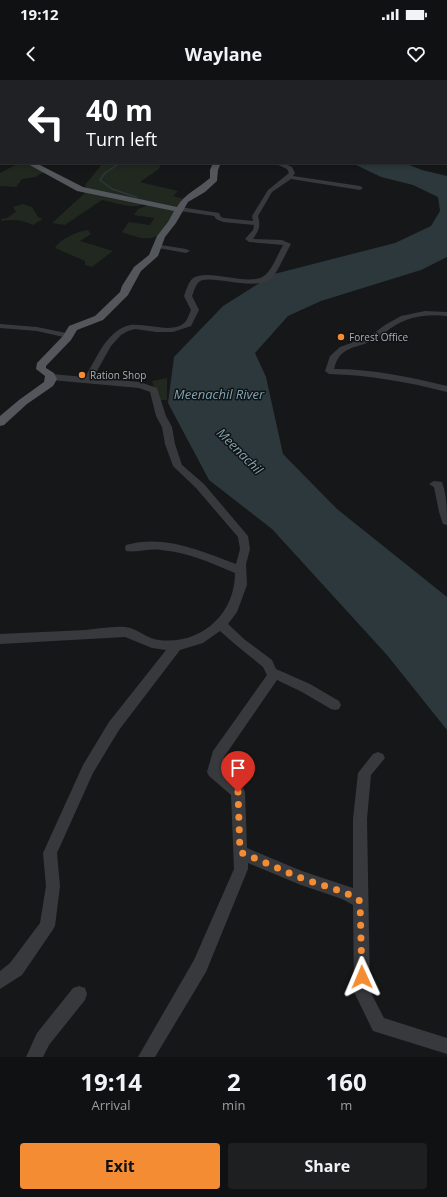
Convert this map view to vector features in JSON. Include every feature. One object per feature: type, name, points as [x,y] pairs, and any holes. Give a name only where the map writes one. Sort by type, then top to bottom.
[{"type":"main road","points":[[32,164],[80,189],[180,209]]},
{"type":"main road","points":[[0,422],[23,402],[49,384],[51,377],[41,369],[41,365],[74,328],[99,318],[125,293],[127,286],[137,269],[153,256],[161,236],[172,223],[185,200],[202,190],[214,179],[214,170],[217,164]]},
{"type":"street","points":[[87,380],[106,347],[125,328],[135,326],[158,329],[180,328],[188,323],[195,310],[188,296],[195,281],[201,278],[229,279],[249,282],[261,281],[270,277],[286,244],[282,242],[251,241],[249,239],[256,230],[257,223],[254,216],[258,213],[261,203],[275,186],[290,176],[292,171],[290,168],[279,164]]},
{"type":"street","points":[[290,176],[360,188]]},
{"type":"street","points":[[180,209],[217,214],[218,218],[223,220],[257,223]]},
{"type":"street","points":[[158,246],[186,251]]},
{"type":"street","points":[[447,314],[430,312],[412,314],[391,324],[372,338],[356,345],[343,347],[334,355],[329,371],[356,371],[388,375],[447,389]]},
{"type":"street","points":[[0,326],[37,329],[68,336]]},
{"type":"street","points":[[0,639],[126,632],[156,645],[176,646],[199,640],[221,624],[231,612],[241,585],[241,571],[245,549],[243,536],[221,509],[178,466],[170,444],[167,427],[161,416],[154,390],[140,385],[58,376],[51,377]]},
{"type":"street","points":[[434,484],[438,484],[440,488],[443,512],[447,521]]},
{"type":"street","points":[[130,548],[141,545],[169,546],[193,552],[241,571]]},
{"type":"street","points":[[146,1057],[200,966],[241,869],[238,792],[214,772],[218,755],[260,697],[273,676],[268,664],[240,642],[221,624]]},
{"type":"street","points":[[0,981],[16,969],[47,926],[53,886],[50,853],[88,768],[114,726],[176,646]]},
{"type":"street","points":[[271,672],[306,688],[335,705]]},
{"type":"street","points":[[378,758],[365,774],[360,819],[362,992],[379,1025],[447,1046]]},
{"type":"street","points":[[240,852],[301,878],[346,893],[360,901]]},
{"type":"street","points":[[34,1057],[43,1039],[79,994]]},
{"type":"shaded area","points":[[17,164],[28,164],[44,172],[35,177],[22,179],[16,187],[0,186],[0,173]]},
{"type":"shaded area","points":[[102,164],[161,164],[159,169],[140,182],[178,191],[173,196],[184,199],[177,209],[86,188],[85,185]]},
{"type":"shaded area","points":[[86,192],[144,204],[139,206],[129,206],[102,200],[65,225],[52,223]]},
{"type":"shaded area","points":[[23,204],[32,207],[38,217],[43,219],[33,225],[18,220],[2,221],[1,219],[7,218],[16,212],[13,207]]},
{"type":"shaded area","points":[[148,205],[176,211],[160,234],[155,237],[142,238],[122,232],[129,222],[150,225],[154,218],[134,215],[138,209]]},
{"type":"shaded area","points":[[88,230],[91,234],[80,241],[113,251],[92,267],[85,265],[85,261],[55,248],[70,236]]},
{"type":"shaded area","points":[[167,378],[167,400],[158,400],[152,381]]},
{"type":"water","name":"Meenachil River","points":[[354,164],[407,164],[422,170],[447,176],[447,257],[421,270],[321,301],[288,316],[255,353],[266,377],[283,454],[337,509],[447,597],[447,730],[387,655],[272,529],[209,480],[168,403],[174,357],[223,306],[274,274],[395,243],[431,226],[440,211],[438,197],[413,185],[381,177]]},
{"type":"waterway","points":[[118,164],[105,173],[100,180],[112,189],[136,197]]},
{"type":"place","name":"Forest Office","points":[[341,337]]},
{"type":"place","name":"Ration Shop","points":[[82,375]]},
{"type":"route","points":[[238,792],[240,852],[301,878],[346,893],[360,901],[362,977]]},
{"type":"water label","name":"Meenachil","points":[[240,451]]}]
